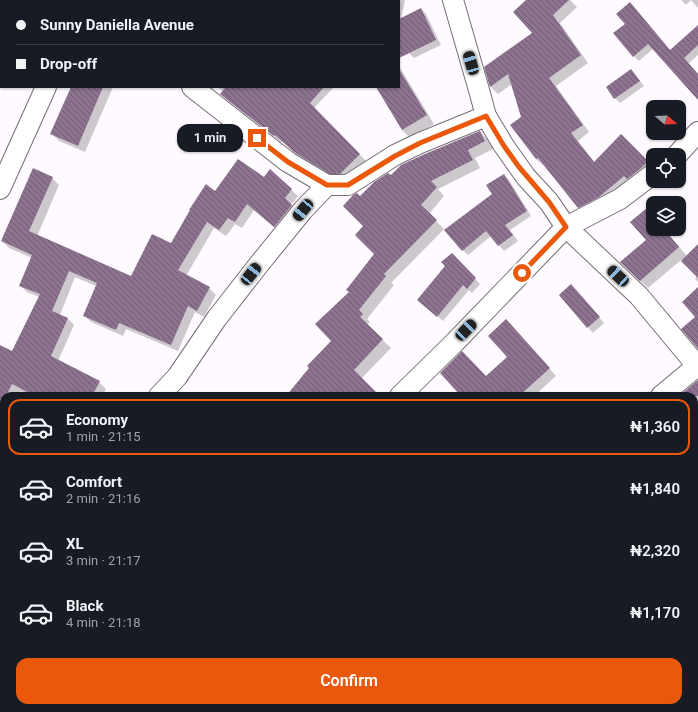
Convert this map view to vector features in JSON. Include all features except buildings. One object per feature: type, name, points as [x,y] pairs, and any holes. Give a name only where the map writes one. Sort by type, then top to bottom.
[{"type":"street","points":[[453,0],[486,116],[504,146],[526,177],[549,202],[566,227],[639,296],[698,367],[666,392]]},
{"type":"street","points":[[0,190],[46,88]]},
{"type":"street","points":[[193,88],[288,162],[327,185],[348,185],[395,156],[420,143],[486,116]]},
{"type":"street","points":[[683,148],[698,132]]},
{"type":"street","points":[[404,392],[455,342],[566,227],[620,199],[646,179]]},
{"type":"street","points":[[163,392],[177,377],[217,318],[288,228],[327,185]]},
{"type":"route","points":[[257,138],[288,162],[327,185],[348,185],[395,156],[420,143],[486,116],[504,146],[526,177],[549,202],[566,227],[522,273]]}]
